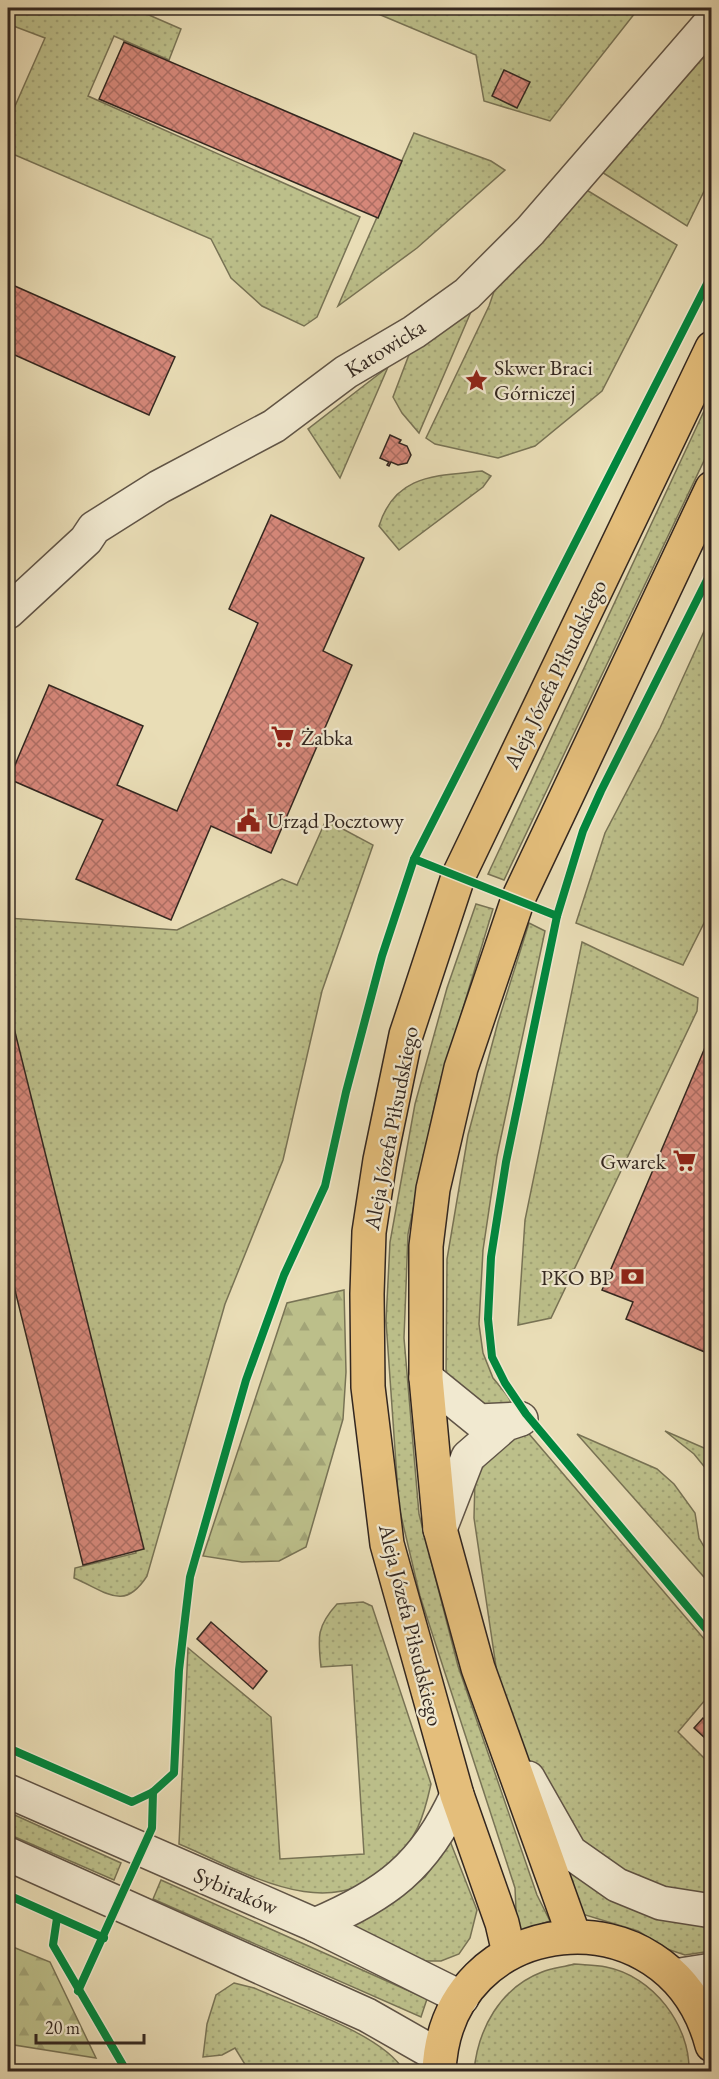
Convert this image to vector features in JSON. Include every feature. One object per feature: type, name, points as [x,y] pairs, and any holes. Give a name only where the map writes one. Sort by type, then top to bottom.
[{"type":"main road","name":"Aleja Józefa Piłsudskiego","points":[[509,1953],[502,1923],[458,1795],[416,1657],[385,1533],[368,1387],[369,1232],[380,1160],[406,1035],[458,877],[711,348]]},
{"type":"main road","points":[[574,1936],[478,1668],[440,1529],[426,1378],[426,1246],[433,1189],[461,1068],[518,899],[711,488]]},
{"type":"main road","points":[[439,2064],[447,2026],[462,1998],[483,1973],[509,1953],[541,1941],[574,1936],[619,1943],[645,1954],[674,1976],[693,1999],[706,2025],[711,2045]]},
{"type":"street","name":"Katowicka","points":[[8,612],[86,540],[94,528],[159,487],[274,426],[346,372],[414,332],[467,294],[530,231],[711,21]]},
{"type":"street","points":[[426,1378],[479,1421],[521,1419],[506,1424],[468,1457],[440,1529]]},
{"type":"street","points":[[495,1718],[512,1740],[533,1791],[570,1852],[617,1885],[661,1903],[711,1911]]},
{"type":"street","name":"Sybiraków","points":[[8,1791],[315,1925],[462,1998]]},
{"type":"street","points":[[315,1925],[359,1907],[406,1873],[441,1830],[458,1795]]},
{"type":"street","points":[[8,1854],[367,2015],[439,2064]]},
{"type":"street","points":[[674,1976],[711,1970]]},
{"type":"green space","points":[[8,8],[133,8],[181,29],[169,60],[114,36],[88,96],[360,217],[317,317],[304,326],[262,306],[231,278],[211,239],[8,152],[8,122],[45,38],[8,24]]},
{"type":"green space","points":[[364,8],[639,8],[550,121],[484,101],[476,55]]},
{"type":"green space","points":[[711,31],[711,177],[687,226],[597,169]]},
{"type":"green space","points":[[414,133],[491,161],[505,170],[417,248],[338,306]]},
{"type":"green space","points":[[580,186],[677,245],[602,391],[535,446],[498,458],[435,444],[426,438],[489,306],[499,277]]},
{"type":"green space","points":[[476,300],[419,433],[402,413],[393,397],[410,352]]},
{"type":"green space","points":[[388,367],[340,478],[308,429]]},
{"type":"green space","points":[[711,396],[711,446],[504,880],[488,874]]},
{"type":"green space","points":[[482,471],[491,476],[483,487],[399,550],[379,526],[386,509],[395,496],[406,487],[433,477]]},
{"type":"green space","points":[[711,616],[711,909],[683,965],[576,923],[605,833],[660,728]]},
{"type":"green space","points":[[326,820],[373,845],[322,991],[283,1160],[225,1304],[147,1576],[131,1593],[114,1596],[74,1578],[75,1568],[136,1553],[8,1057],[8,918],[177,930],[282,879],[297,885]]},
{"type":"green space","points":[[476,904],[493,909],[437,1094],[408,1234],[404,1338],[419,1514],[458,1666],[537,1895],[550,1921],[517,1932],[515,1888],[420,1596],[399,1507],[386,1321],[390,1242],[415,1104],[447,988]]},
{"type":"green space","points":[[529,923],[545,931],[497,1156],[483,1250],[479,1324],[483,1353],[493,1378],[507,1395],[530,1435],[711,1647],[711,1693],[678,1732],[707,1761],[711,1757],[711,1902],[618,1872],[563,1824],[532,1778],[498,1680],[474,1518],[475,1478],[486,1457],[446,1380],[447,1259],[468,1135],[498,1022]]},
{"type":"green space","points":[[582,942],[698,998],[697,1011],[551,1318],[518,1325],[525,1220]]},
{"type":"green space","points":[[344,1290],[346,1372],[343,1419],[306,1547],[279,1561],[242,1562],[203,1556],[287,1303]]},
{"type":"green space","points":[[665,1431],[711,1451],[711,1475],[694,1454]]},
{"type":"green space","points":[[577,1434],[657,1469],[674,1484],[695,1513],[699,1538],[711,1559],[711,1585]]},
{"type":"green space","points":[[363,1602],[372,1606],[431,1784],[422,1818],[407,1845],[391,1864],[367,1882],[341,1891],[314,1893],[287,1888],[259,1879],[179,1844],[188,1648],[271,1717],[280,1859],[364,1854],[352,1665],[321,1667],[319,1640],[325,1619],[337,1604]]},
{"type":"green space","points":[[8,1812],[121,1863],[114,1880],[8,1834]]},
{"type":"green space","points":[[450,1841],[477,1910],[470,1938],[459,1954],[441,1961],[420,1961],[347,1922],[384,1907],[425,1877]]},
{"type":"green space","points":[[556,1853],[711,1927],[711,1951],[685,1955],[667,1949],[638,1931],[582,1914]]},
{"type":"green space","points":[[161,1880],[427,1999],[421,2017],[153,1899]]},
{"type":"green space","points":[[8,1945],[50,1962],[96,2058],[8,2044]]},
{"type":"green space","points":[[574,1964],[602,1966],[623,1972],[653,1992],[676,2020],[688,2054],[689,2071],[474,2071],[476,2055],[486,2025],[503,1999],[527,1979],[546,1971]]},
{"type":"green space","points":[[234,1983],[254,1988],[314,2012],[358,2033],[393,2058],[404,2071],[249,2071],[235,2048],[222,2055],[203,2057],[207,2024],[216,1995]]},
{"type":"building","points":[[124,42],[402,161],[378,218],[99,99]]},
{"type":"building","points":[[504,70],[530,82],[517,108],[492,96]]},
{"type":"building","points":[[8,283],[175,357],[149,415],[8,352]]},
{"type":"building","points":[[390,435],[401,440],[399,443],[407,446],[411,455],[407,463],[398,465],[391,462],[389,466],[387,465],[389,462],[380,458]]},
{"type":"building","points":[[271,515],[364,558],[323,651],[352,665],[271,853],[211,826],[171,920],[76,879],[103,820],[9,779],[49,685],[143,726],[117,785],[177,811],[258,623],[229,609]]},
{"type":"building","points":[[8,1004],[144,1549],[83,1565],[8,1262]]},
{"type":"building","name":"Gwarek","points":[[712,1031],[712,1355],[626,1319],[633,1302],[602,1290]]},
{"type":"building","points":[[211,1622],[267,1671],[253,1689],[197,1639]]},
{"type":"building","points":[[703,1718],[712,1726],[705,1738],[694,1728]]},
{"type":"cycle path","points":[[8,1748],[132,1802],[153,1792],[174,1773],[179,1670],[190,1577],[246,1380],[284,1275],[325,1186],[346,1092],[382,956],[414,859],[712,274]]},
{"type":"cycle path","points":[[712,570],[583,831],[557,916],[506,1162],[491,1257],[488,1319],[492,1357],[505,1383],[526,1414],[712,1636]]},
{"type":"cycle path","points":[[414,859],[557,916]]},
{"type":"cycle path","points":[[78,1991],[152,1828],[153,1792]]},
{"type":"cycle path","points":[[8,1895],[104,1938]]},
{"type":"cycle path","points":[[57,1918],[53,1945],[127,2072]]},
{"type":"place","name":"Skwer Braci Górniczej","points":[[476,380]]},
{"type":"place","name":"Żabka","points":[[283,737]]},
{"type":"place","name":"Urząd Pocztowy","points":[[249,820]]},
{"type":"place","name":"Gwarek","points":[[684,1161]]},
{"type":"place","name":"PKO BP","points":[[632,1277]]}]
